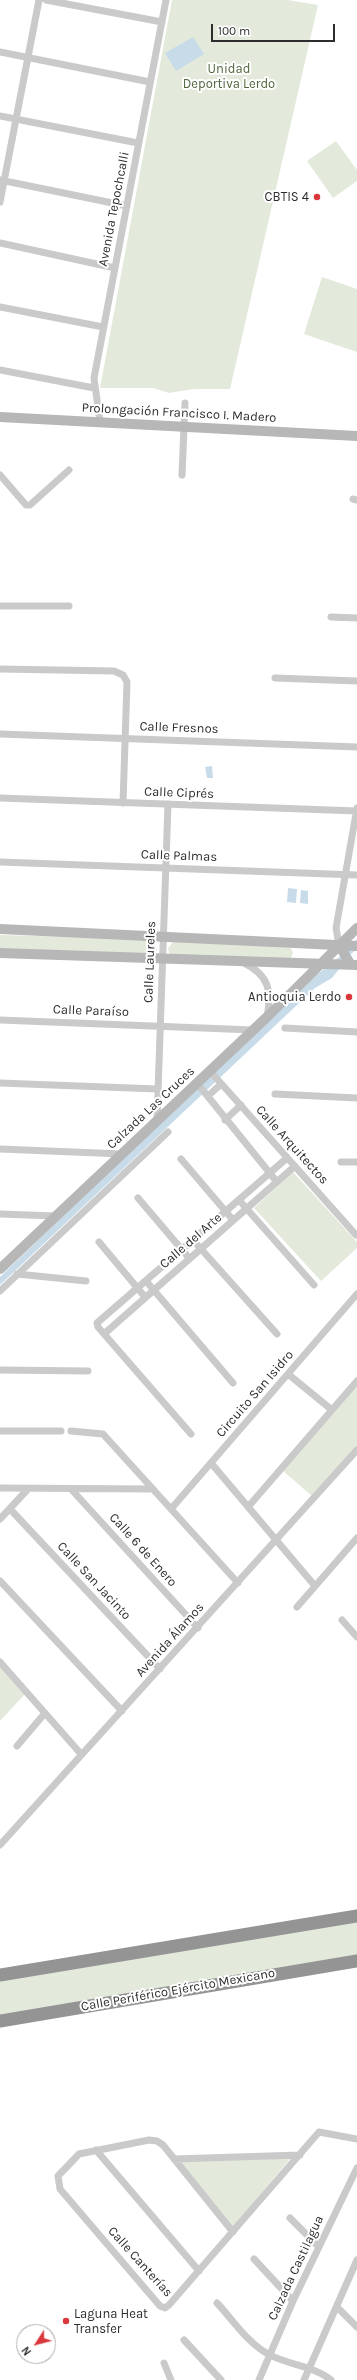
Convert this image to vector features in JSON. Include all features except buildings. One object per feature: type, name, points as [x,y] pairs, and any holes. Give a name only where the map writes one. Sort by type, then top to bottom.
[{"type":"highway","points":[[0,1975],[357,1916]]},
{"type":"highway","name":"Calle Periférico Ejército Mexicano","points":[[0,2021],[357,1961]]},
{"type":"highway","points":[[0,1971],[16,1973]]},
{"type":"street","points":[[0,202],[2,180],[16,119],[39,0]]},
{"type":"street","points":[[46,0],[162,22]]},
{"type":"street","name":"Avenida Tepochcalli","points":[[100,422],[94,388],[94,378],[166,0]]},
{"type":"street","points":[[0,52],[150,82]]},
{"type":"street","points":[[0,116],[138,143]]},
{"type":"street","points":[[2,180],[126,206]]},
{"type":"street","points":[[0,243],[115,268]]},
{"type":"street","points":[[0,307],[104,327]]},
{"type":"street","points":[[0,370],[94,388]]},
{"type":"street","points":[[182,475],[185,403]]},
{"type":"street","name":"Prolongación Francisco I. Madero","points":[[0,417],[357,436]]},
{"type":"street","points":[[0,475],[26,505],[30,505],[69,470]]},
{"type":"street","points":[[0,606],[69,606]]},
{"type":"street","points":[[331,617],[357,618]]},
{"type":"street","points":[[0,669],[114,671],[123,675],[127,682],[123,803]]},
{"type":"street","points":[[275,678],[357,682]]},
{"type":"street","name":"Calle Fresnos","points":[[0,734],[125,737],[357,747]]},
{"type":"street","name":"Calle Ciprés","points":[[0,798],[357,810]]},
{"type":"street","name":"Calle Laureles","points":[[157,1121],[168,804]]},
{"type":"street","points":[[354,965],[340,945],[336,928],[357,810]]},
{"type":"street","name":"Calle Palmas","points":[[0,862],[357,875]]},
{"type":"street","name":"Calzada Las Cruces","points":[[0,1269],[267,1017],[357,928]]},
{"type":"street","points":[[0,929],[357,946]]},
{"type":"street","points":[[0,953],[244,963],[354,965]]},
{"type":"street","points":[[244,963],[256,969],[264,979],[269,991],[270,1001],[267,1017]]},
{"type":"street","name":"Calle Paraíso","points":[[0,1020],[253,1030]]},
{"type":"street","points":[[285,1028],[357,1032]]},
{"type":"street","name":"Calle Arquitectos","points":[[210,1071],[220,1085],[241,1106],[356,1235]]},
{"type":"street","points":[[0,1083],[157,1089]]},
{"type":"street","points":[[197,1083],[225,1120],[277,1182]]},
{"type":"street","points":[[208,1096],[220,1085]]},
{"type":"street","points":[[275,1094],[357,1098]]},
{"type":"street","points":[[225,1120],[241,1106]]},
{"type":"street","points":[[0,1291],[168,1132]]},
{"type":"street","points":[[0,1149],[122,1154]]},
{"type":"street","name":"Calle del Arte","points":[[288,1158],[97,1325],[104,1334],[295,1166]]},
{"type":"street","points":[[181,1159],[233,1220]]},
{"type":"street","points":[[341,1162],[357,1162]]},
{"type":"street","points":[[138,1198],[190,1258]]},
{"type":"street","points":[[240,1200],[314,1285]]},
{"type":"street","points":[[0,1214],[56,1216]]},
{"type":"street","points":[[193,1240],[277,1334]]},
{"type":"street","points":[[99,1242],[145,1297]]},
{"type":"street","points":[[17,1274],[86,1281]]},
{"type":"street","points":[[146,1281],[233,1383]]},
{"type":"street","name":"Circuito San Isidro","points":[[171,1509],[357,1294]]},
{"type":"street","points":[[104,1334],[191,1434]]},
{"type":"street","points":[[0,1370],[88,1371]]},
{"type":"street","points":[[288,1374],[332,1410]]},
{"type":"street","points":[[248,1507],[357,1381]]},
{"type":"street","points":[[0,1431],[61,1430]]},
{"type":"street","points":[[71,1431],[103,1434],[238,1583]]},
{"type":"street","name":"Avenida Álamos","points":[[0,1845],[81,1754],[277,1541],[357,1450]]},
{"type":"street","points":[[210,1463],[315,1586]]},
{"type":"street","points":[[0,1488],[153,1489]]},
{"type":"street","points":[[0,1520],[28,1489]]},
{"type":"street","name":"Calle 6 de Enero","points":[[71,1489],[198,1628]]},
{"type":"street","name":"Calle San Jacinto","points":[[10,1509],[160,1669]]},
{"type":"street","points":[[297,1607],[357,1538]]},
{"type":"street","points":[[0,1581],[122,1711]]},
{"type":"street","points":[[342,1620],[357,1637]]},
{"type":"street","points":[[0,1662],[81,1754]]},
{"type":"street","points":[[17,1746],[45,1713]]},
{"type":"street","name":"Calle Canterías","points":[[174,2159],[157,2141],[79,2154],[58,2176],[60,2189],[160,2306],[165,2308],[199,2271],[319,2132],[357,2139]]},
{"type":"street","points":[[96,2150],[199,2271]]},
{"type":"street","points":[[174,2159],[300,2154]]},
{"type":"street","points":[[174,2159],[233,2232]]},
{"type":"street","name":"Calzada Castilagua","points":[[259,2380],[293,2301],[357,2168]]},
{"type":"street","points":[[290,2218],[319,2247]]},
{"type":"street","points":[[254,2259],[293,2301]]},
{"type":"street","points":[[304,2380],[357,2260]]},
{"type":"street","points":[[217,2304],[256,2345],[270,2355],[309,2369],[330,2380]]},
{"type":"street","points":[[337,2307],[357,2328]]},
{"type":"street","points":[[184,2340],[222,2380]]},
{"type":"street","points":[[164,2363],[171,2380]]},
{"type":"green space","name":"Unidad Deportiva Lerdo","points":[[172,0],[288,0],[318,5],[230,389],[194,389],[169,393],[153,388],[100,388]]},
{"type":"green space","points":[[336,141],[357,170],[357,181],[333,198],[307,161]]},
{"type":"green space","points":[[322,277],[357,289],[357,352],[304,334]]},
{"type":"green space","points":[[0,935],[149,939],[154,942],[157,949],[155,954],[0,953]]},
{"type":"green space","points":[[175,940],[291,948],[293,953],[290,960],[174,957],[169,953],[168,948]]},
{"type":"green space","points":[[293,1172],[357,1242],[357,1248],[321,1281],[254,1208]]},
{"type":"green space","points":[[357,1384],[357,1446],[313,1497],[282,1470]]},
{"type":"green space","points":[[0,1667],[25,1694],[0,1721]]},
{"type":"green space","points":[[357,1919],[357,1960],[0,2019],[0,1977]]},
{"type":"green space","points":[[295,2153],[233,2227],[180,2161]]},
{"type":"water","points":[[193,37],[204,54],[176,71],[165,53]]},
{"type":"water","points":[[212,766],[213,778],[207,778],[205,767]]},
{"type":"water","points":[[288,888],[297,889],[296,903],[287,902]]},
{"type":"water","points":[[301,890],[308,891],[308,904],[300,903]]},
{"type":"water","points":[[357,939],[357,949],[351,954],[332,978],[315,988],[0,1285],[0,1277],[298,989],[347,951]]},
{"type":"place","name":"CBTIS 4","points":[[317,197]]},
{"type":"place","name":"Antioquia Lerdo","points":[[349,997]]},
{"type":"place","name":"Laguna Heat Transfer","points":[[66,2321]]}]
